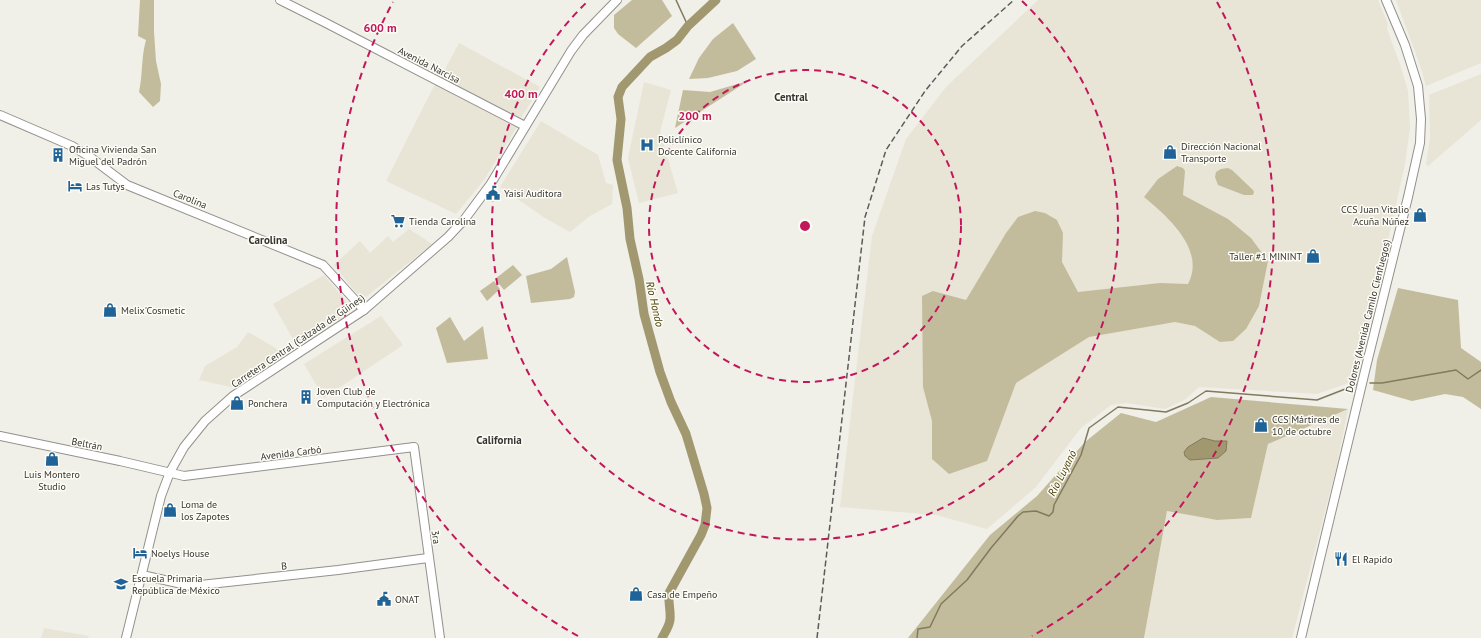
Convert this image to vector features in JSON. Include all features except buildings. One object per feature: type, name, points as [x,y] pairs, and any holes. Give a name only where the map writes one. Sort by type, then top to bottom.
[{"type":"main road","name":"Avenida Narcisa","points":[[280,0],[525,126]]},
{"type":"main road","name":"Carretera Central (Calzada de Güines)","points":[[126,638],[161,496],[170,472],[184,447],[205,421],[233,396],[364,310],[436,249],[464,220],[490,185],[571,51],[583,35],[617,0]]},
{"type":"main road","name":"Dolores (Avenida Camilo Cienfuegos)","points":[[1301,638],[1420,143],[1421,119],[1418,86],[1405,45],[1386,0]]},
{"type":"main road","name":"Carolina","points":[[0,115],[72,146],[90,157],[127,185],[323,265],[364,310]]},
{"type":"main road","name":"Beltrán","points":[[0,436],[170,472]]},
{"type":"main road","name":"Avenida Carbó","points":[[170,472],[184,476],[194,475],[414,447]]},
{"type":"main road","name":"3ra","points":[[414,447],[440,638]]},
{"type":"main road","name":"B","points":[[142,575],[191,586],[428,558]]},
{"type":"shaded area","points":[[140,0],[154,0],[156,61],[161,84],[160,101],[153,107],[139,92],[143,53],[146,40],[138,36]]},
{"type":"shaded area","points":[[632,0],[662,0],[672,16],[636,48],[618,34],[614,28],[614,15]]},
{"type":"shaded area","points":[[1038,0],[1378,0],[1388,24],[1387,29],[1408,91],[1410,128],[1405,164],[1357,380],[1317,394],[1199,387],[1186,399],[1165,409],[1126,403],[1111,405],[1081,428],[1035,488],[987,529],[936,515],[840,507],[872,236],[906,139],[946,87]]},
{"type":"shaded area","points":[[1396,0],[1481,0],[1481,63],[1426,86],[1420,65]]},
{"type":"shaded area","points":[[733,23],[756,59],[737,71],[708,78],[689,79],[699,58],[713,39]]},
{"type":"shaded area","points":[[459,43],[540,87],[521,118],[441,77]]},
{"type":"shaded area","points":[[1481,74],[1481,120],[1428,166],[1426,164],[1430,139],[1429,95]]},
{"type":"shaded area","points":[[748,81],[675,128],[683,90],[710,92]]},
{"type":"shaded area","name":"Policlínico Docente California","points":[[644,82],[671,90],[660,132],[678,193],[639,203],[628,158]]},
{"type":"shaded area","points":[[435,84],[517,127],[484,180],[456,214],[386,181]]},
{"type":"shaded area","points":[[541,121],[598,155],[606,183],[613,185],[612,204],[590,216],[570,232],[545,218],[500,187]]},
{"type":"shaded area","points":[[1177,166],[1183,168],[1185,171],[1183,195],[1228,219],[1251,238],[1268,261],[1259,306],[1246,329],[1233,341],[1220,342],[1195,326],[1175,322],[1089,337],[1016,383],[987,461],[949,474],[932,459],[932,421],[923,387],[922,296],[933,291],[966,300],[1006,233],[1018,217],[1035,211],[1045,213],[1057,220],[1063,233],[1062,262],[1078,292],[1160,283],[1188,284],[1192,271],[1192,259],[1182,235],[1164,214],[1144,197],[1158,179]]},
{"type":"shaded area","points":[[1228,168],[1253,190],[1253,195],[1244,195],[1218,185],[1215,177],[1216,172],[1221,169]]},
{"type":"shaded area","points":[[409,229],[432,244],[362,300],[334,265],[360,241],[370,253],[388,236],[393,242]]},
{"type":"shaded area","points":[[567,257],[575,292],[574,297],[570,299],[531,303],[526,276],[551,269]]},
{"type":"shaded area","points":[[513,265],[522,275],[504,290],[495,279]]},
{"type":"shaded area","points":[[324,275],[353,310],[297,346],[273,304]]},
{"type":"shaded area","points":[[494,281],[500,289],[487,301],[480,291]]},
{"type":"shaded area","points":[[1398,288],[1458,300],[1461,348],[1481,362],[1481,409],[1463,397],[1445,394],[1412,401],[1373,390],[1377,360]]},
{"type":"shaded area","points":[[381,316],[403,345],[324,398],[304,364]]},
{"type":"shaded area","points":[[450,317],[464,341],[483,326],[488,359],[447,363],[436,328]]},
{"type":"shaded area","points":[[248,332],[274,347],[282,356],[231,387],[199,380],[205,366],[237,347]]},
{"type":"shaded area","points":[[1211,397],[1348,409],[1268,444],[1251,518],[1217,520],[1167,511],[1144,638],[908,638],[990,535],[1037,496],[1085,442],[1121,413],[1156,422]]},
{"type":"shaded area","points":[[1348,409],[1336,469],[1292,638],[1144,638],[1167,511],[1217,520],[1251,518],[1268,444]]},
{"type":"shaded area","points":[[1203,438],[1215,441],[1227,441],[1226,451],[1218,458],[1190,460],[1185,456],[1184,452],[1188,447]]},
{"type":"shaded area","points":[[44,628],[89,636],[88,638],[41,638]]},
{"type":"waterway","points":[[676,0],[688,26]]},
{"type":"waterway","name":"Río Hondo","points":[[662,638],[670,620],[669,593],[701,535],[705,525],[707,508],[686,434],[671,402],[660,372],[644,314],[639,279],[630,239],[627,208],[617,160],[621,119],[618,97],[622,87],[650,57],[677,40],[688,26],[716,0]]},
{"type":"waterway","points":[[1370,383],[1382,383],[1456,370],[1468,379],[1481,370]]},
{"type":"waterway","name":"Río Luyanó","points":[[917,638],[918,629],[930,627],[941,604],[967,580],[1018,516],[1023,512],[1036,511],[1049,516],[1053,512],[1054,505],[1081,455],[1089,428],[1118,407],[1166,412],[1188,403],[1206,391],[1317,400],[1358,384]]},
{"type":"railway","points":[[817,638],[865,217],[886,150],[925,91],[962,46],[1014,0]]},
{"type":"place","name":"Policlínico Docente California","points":[[647,145]]},
{"type":"place","name":"Dirección Nacional Transporte","points":[[1170,152]]},
{"type":"place","name":"Oficina Vivienda San Miguel del Padrón","points":[[58,155]]},
{"type":"place","name":"Las Tutys","points":[[75,186]]},
{"type":"place","name":"Yaisi Auditora","points":[[493,193]]},
{"type":"place","name":"CCS Juan Vitalio Acuña Núñez","points":[[1420,215]]},
{"type":"place","name":"Tienda Carolina","points":[[398,221]]},
{"type":"place","name":"Taller #1 MININT","points":[[1313,256]]},
{"type":"place","name":"Melix'Cosmetic","points":[[110,310]]},
{"type":"place","name":"Joven Club de Computación y Electrónica","points":[[306,397]]},
{"type":"place","name":"Ponchera","points":[[237,403]]},
{"type":"place","name":"CCS Mártires de 10 de octubre","points":[[1261,425]]},
{"type":"place","name":"Luis Montero Studio","points":[[52,459]]},
{"type":"place","name":"Loma de los Zapotes","points":[[170,510]]},
{"type":"place","name":"Noelys House","points":[[140,553]]},
{"type":"place","name":"El Rapido","points":[[1341,559]]},
{"type":"place","name":"Escuela Primaria República de México","points":[[121,584]]},
{"type":"place","name":"Casa de Empeño","points":[[636,594]]},
{"type":"place","name":"ONAT","points":[[384,599]]},
{"type":"district","name":"Central","points":[[791,97]]},
{"type":"district","name":"Carolina","points":[[268,240]]},
{"type":"district","name":"California","points":[[499,440]]}]
